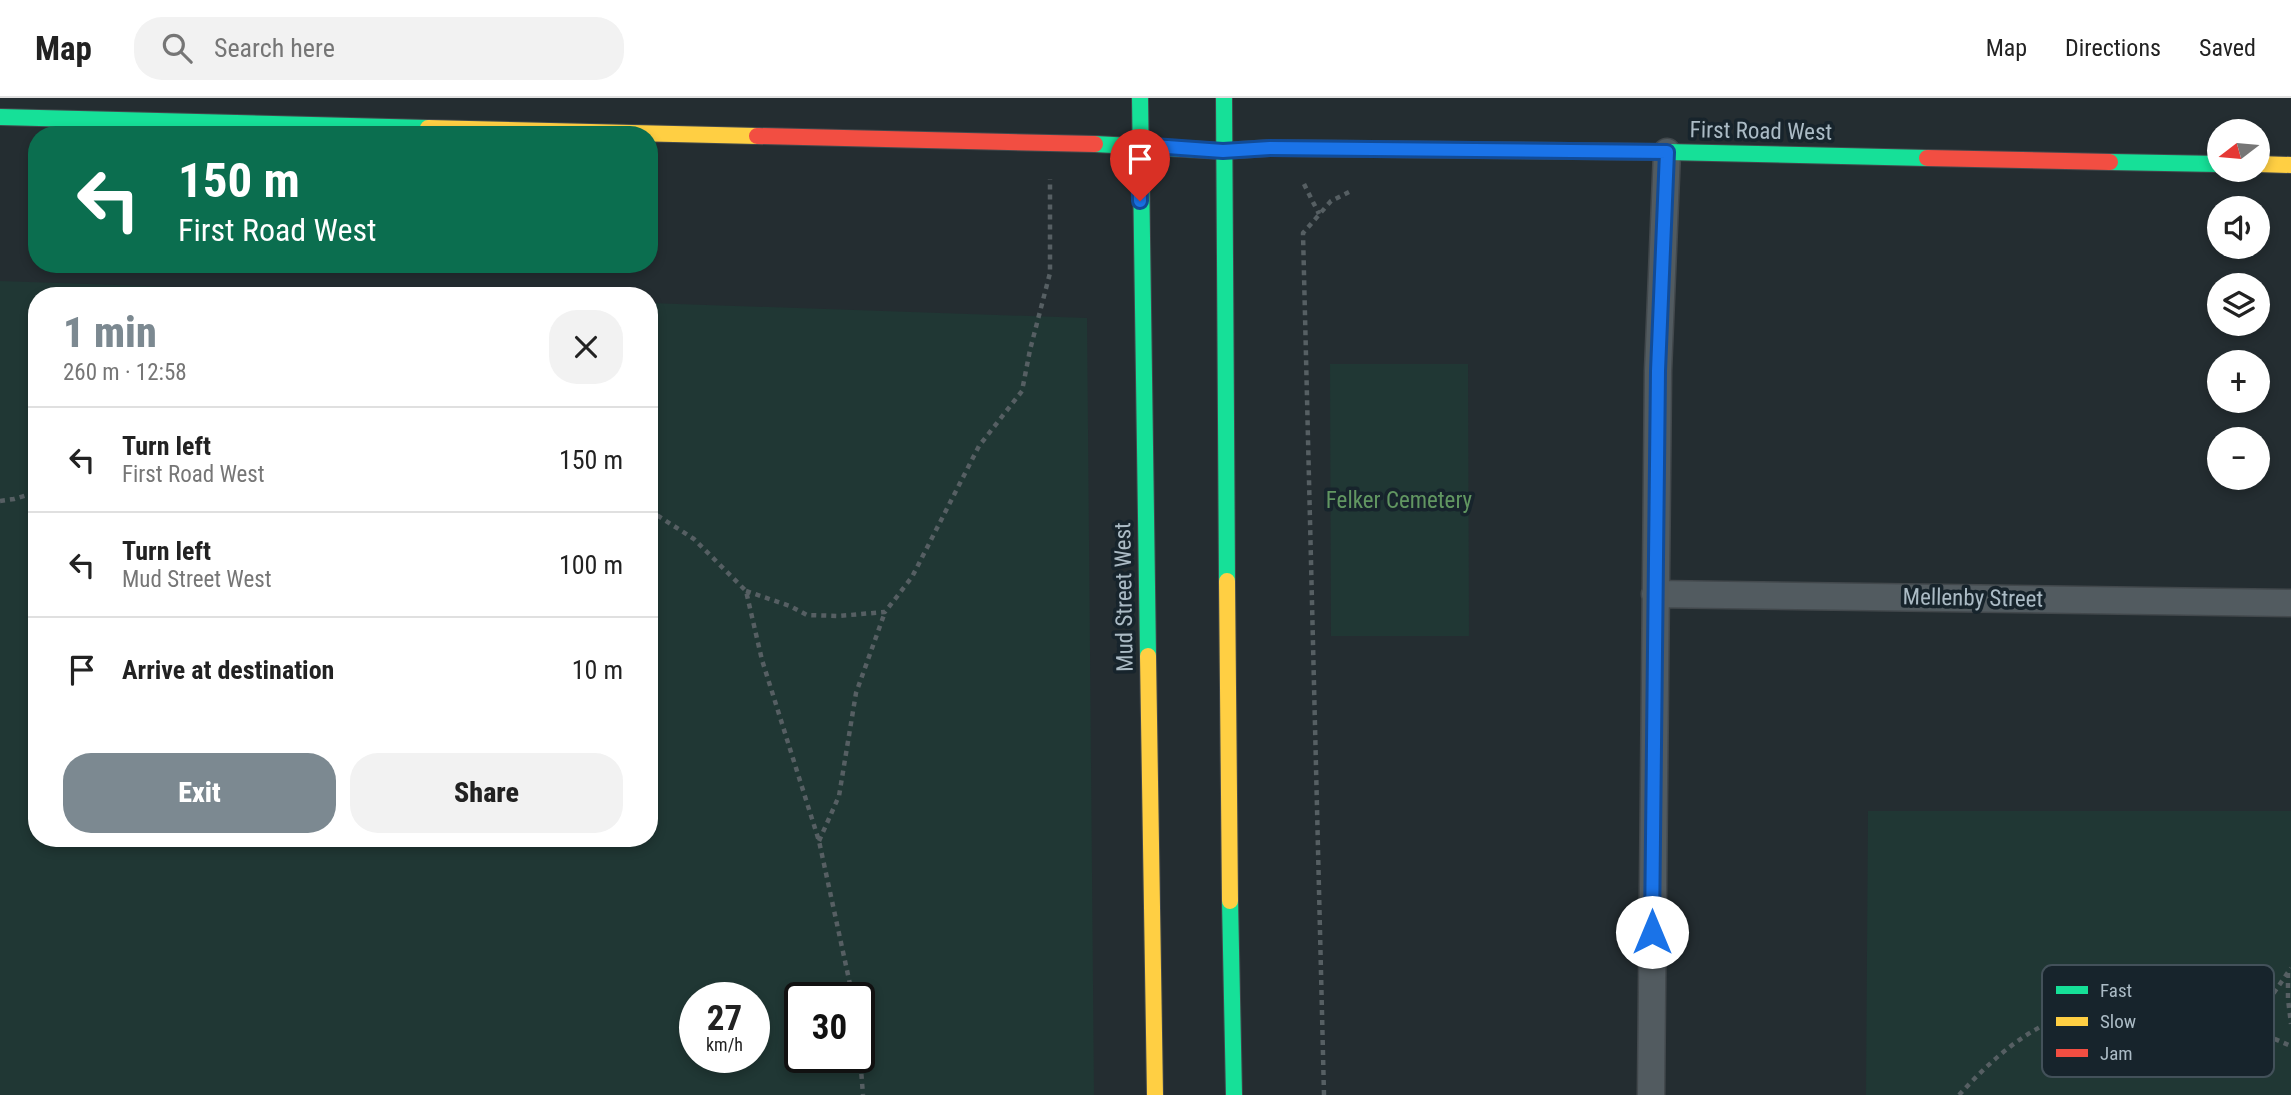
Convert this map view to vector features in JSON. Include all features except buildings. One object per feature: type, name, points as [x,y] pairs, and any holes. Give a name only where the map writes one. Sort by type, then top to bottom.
[{"type":"street","name":"Mud Street West","points":[[1140,98],[1155,1095]]},
{"type":"street","points":[[1224,98],[1230,906],[1234,1095]]},
{"type":"street","name":"First Road West","points":[[0,117],[363,126]]},
{"type":"street","name":"First Road West","points":[[658,133],[1139,145],[1223,151],[1270,148],[1667,152],[2207,164]]},
{"type":"street","points":[[1651,1095],[1658,371],[1667,152]]},
{"type":"street","points":[[2270,164],[2291,165]]},
{"type":"street","name":"Mellenby Street","points":[[1655,594],[2291,603]]},
{"type":"path","points":[[819,841],[839,796],[856,693],[885,612],[912,577],[979,446],[1022,391],[1050,273],[1050,143]]},
{"type":"path","points":[[1324,1095],[1303,233],[1331,201],[1349,192]]},
{"type":"path","points":[[0,501],[28,495]]},
{"type":"path","points":[[658,516],[694,539],[746,591],[790,606],[807,615],[838,616],[885,612]]},
{"type":"path","points":[[746,591],[762,660],[819,841],[850,982]]},
{"type":"path","points":[[2290,970],[2288,999],[2291,1024]]},
{"type":"path","points":[[2274,993],[2290,970]]},
{"type":"path","points":[[1958,1095],[1985,1067],[2042,1026]]},
{"type":"path","points":[[2274,1038],[2291,1046]]},
{"type":"path","points":[[861,1073],[863,1095]]},
{"type":"green space","points":[[0,281],[177,287],[28,287],[28,847],[658,847],[658,303],[1087,318],[1094,1095],[0,1095]]},
{"type":"green space","name":"Felker Cemetery","points":[[1330,364],[1468,364],[1469,636],[1331,636]]},
{"type":"green space","points":[[1868,811],[2291,811],[2291,1095],[1866,1095]]},
{"type":"traffic: fast","points":[[1140,98],[1148,656]]},
{"type":"traffic: fast","points":[[1224,98],[1227,581]]},
{"type":"traffic: fast","points":[[0,117],[350,126]]},
{"type":"traffic: fast","points":[[1095,144],[1223,151],[1270,148],[1927,158]]},
{"type":"traffic: fast","points":[[2110,162],[2207,164]]},
{"type":"traffic: fast","points":[[1230,901],[1234,1095]]},
{"type":"traffic: slow","points":[[658,134],[757,136]]},
{"type":"traffic: slow","points":[[2270,164],[2291,165]]},
{"type":"traffic: slow","points":[[1227,581],[1230,901]]},
{"type":"traffic: slow","points":[[1148,656],[1155,1095]]},
{"type":"traffic: jam","points":[[757,136],[1095,144]]},
{"type":"traffic: jam","points":[[1927,158],[2110,162]]},
{"type":"route","points":[[1140,201],[1139,145],[1223,151],[1270,148],[1667,152],[1658,371],[1652,932]]}]
